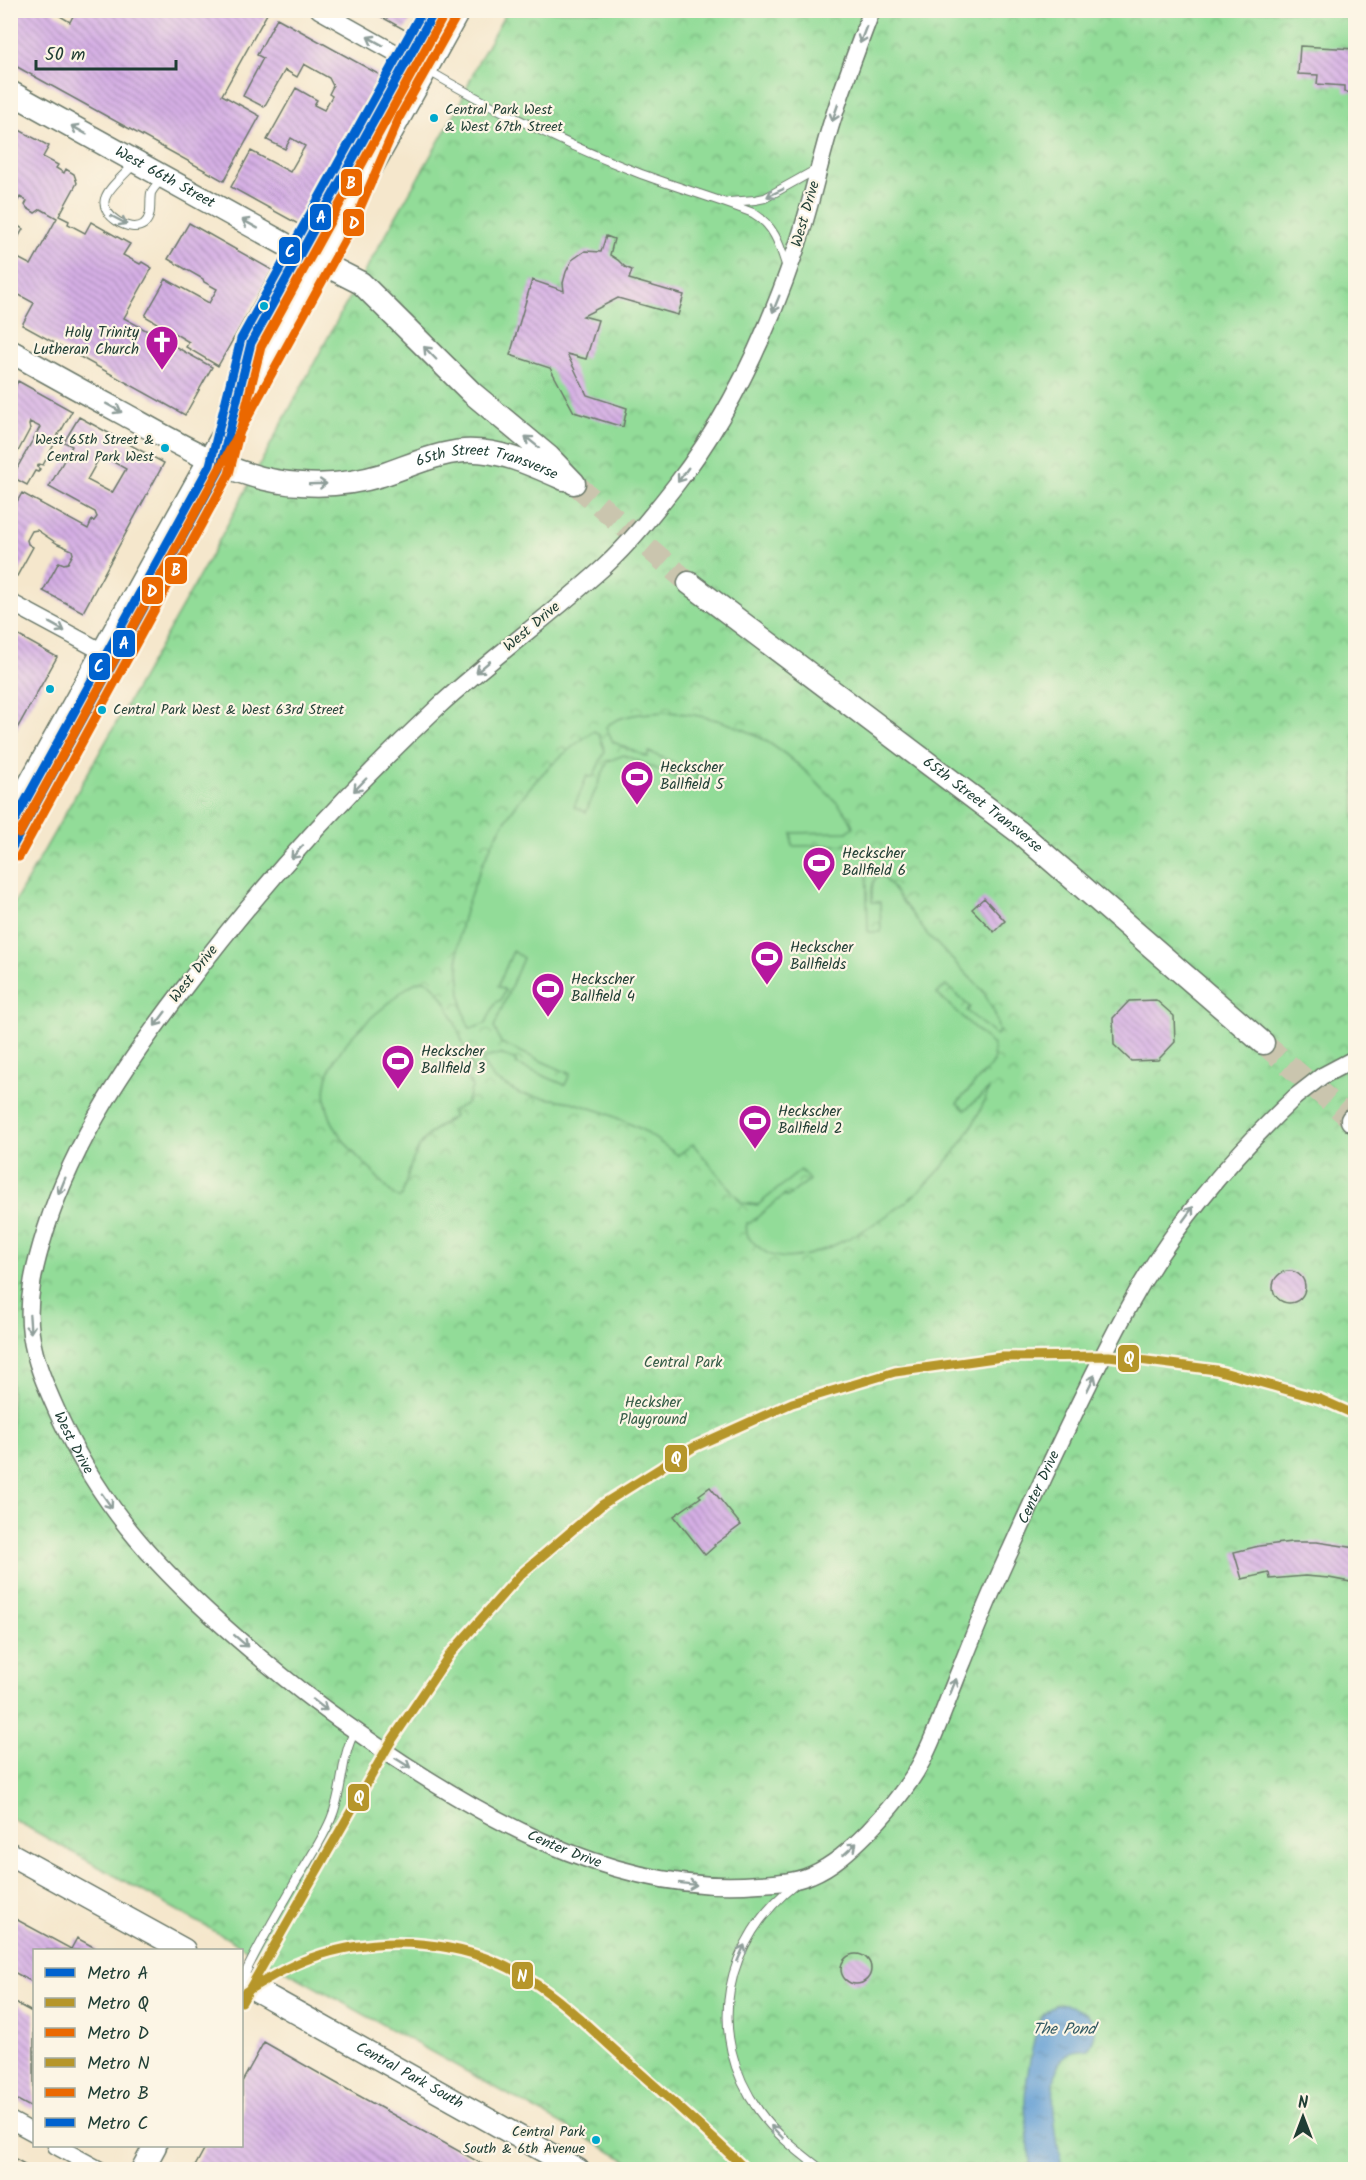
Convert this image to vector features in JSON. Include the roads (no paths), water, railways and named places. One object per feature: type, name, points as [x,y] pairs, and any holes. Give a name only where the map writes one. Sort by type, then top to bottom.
[{"type":"main road","points":[[10,819],[459,10]]},
{"type":"main road","name":"West 66th Street","points":[[10,92],[320,261]]},
{"type":"main road","name":"65th Street Transverse","points":[[10,351],[183,446],[258,477],[286,483],[349,482],[381,475],[448,454],[477,451],[520,461],[574,483],[549,457],[464,386],[367,288],[320,261]]},
{"type":"main road","name":"65th Street Transverse","points":[[689,583],[1019,832],[1263,1043]]},
{"type":"main road","points":[[10,1854],[182,1949]]},
{"type":"main road","name":"Central Park South","points":[[243,1982],[579,2169]]},
{"type":"main road","points":[[142,2169],[154,2147]]},
{"type":"street","points":[[319,10],[426,70]]},
{"type":"street","name":"West Drive","points":[[355,1731],[272,1668],[177,1584],[137,1542],[98,1488],[68,1436],[48,1391],[35,1353],[30,1320],[30,1291],[35,1266],[51,1214],[83,1140],[136,1051],[230,928],[383,761],[468,680],[601,569],[621,549],[669,495],[703,446],[737,387],[776,305],[801,237],[839,101],[872,10]]},
{"type":"street","points":[[10,602],[103,652]]},
{"type":"street","name":"Center Drive","points":[[355,1731],[400,1761],[505,1823],[553,1845],[611,1867],[657,1879],[701,1885],[739,1886],[800,1880],[826,1867],[843,1855],[889,1809],[922,1760],[982,1615],[1065,1436],[1130,1304],[1173,1235],[1215,1180],[1295,1097],[1322,1076],[1356,1058]]},
{"type":"street","points":[[10,2120],[33,2132]]},
{"type":"street","points":[[60,2147],[100,2169]]},
{"type":"lane","points":[[426,70],[497,110],[612,163],[753,213],[770,226],[778,239],[788,272]]},
{"type":"lane","points":[[137,161],[109,189],[105,199],[104,207],[107,214],[114,219],[129,226],[143,225],[151,211],[151,194],[164,176]]},
{"type":"lane","points":[[726,202],[765,198],[819,168]]},
{"type":"lane","points":[[243,1979],[259,1944],[328,1824],[340,1790],[348,1746],[355,1731]]},
{"type":"lane","name":"Center Drive","points":[[800,1880],[769,1908],[743,1948],[730,1988],[727,2028],[736,2067],[758,2110],[783,2139],[822,2169]]},
{"type":"water","name":"The Pond","points":[[1055,2004],[1083,2011],[1093,2022],[1095,2030],[1088,2049],[1070,2052],[1061,2060],[1056,2073],[1055,2125],[1062,2169],[1030,2169],[1025,2104],[1028,2072],[1039,2025],[1043,2015]]},
{"type":"tunnel","points":[[574,483],[689,583]]},
{"type":"tunnel","points":[[1263,1043],[1352,1120]]},
{"type":"metro line","name":"C","points":[[10,829],[210,465],[241,339],[423,10]]},
{"type":"metro line","name":"A","points":[[10,851],[220,469],[251,343],[435,10]]},
{"type":"metro line","name":"B","points":[[19,857],[229,474],[261,347],[444,15]]},
{"type":"metro line","name":"D","points":[[19,834],[351,229],[400,116],[457,15]]},
{"type":"metro line","name":"Q","points":[[243,2000],[390,1743],[450,1654],[521,1574],[603,1504],[694,1447],[792,1403],[895,1372],[1002,1357],[1109,1356],[1216,1370],[1320,1399],[1356,1415]]},
{"type":"metro line","name":"N","points":[[243,1993],[275,1974],[311,1958],[366,1945],[423,1944],[451,1948],[479,1956],[505,1966],[530,1980],[556,1999],[688,2115],[746,2170]]},
{"type":"place","name":"Central Park West & West 67th Street","points":[[434,118]]},
{"type":"place","name":"Holy Trinity Lutheran Church","points":[[162,371]]},
{"type":"place","name":"West 65th Street & Central Park West","points":[[165,448]]},
{"type":"place","name":"Central Park West & West 63rd Street","points":[[102,710]]},
{"type":"place","name":"Heckscher Ballfield 5","points":[[637,806]]},
{"type":"place","name":"Heckscher Ballfield 6","points":[[819,892]]},
{"type":"place","name":"Heckscher Ballfields","points":[[767,986]]},
{"type":"place","name":"Heckscher Ballfield 4","points":[[548,1018]]},
{"type":"place","name":"Heckscher Ballfield 3","points":[[398,1090]]},
{"type":"place","name":"Heckscher Ballfield 2","points":[[755,1150]]},
{"type":"place","name":"Central Park South & 6th Avenue","points":[[596,2140]]},
{"type":"park label","name":"Central Park","points":[[683,1363]]},
{"type":"park label","name":"Hecksher Playground","points":[[653,1412]]}]
